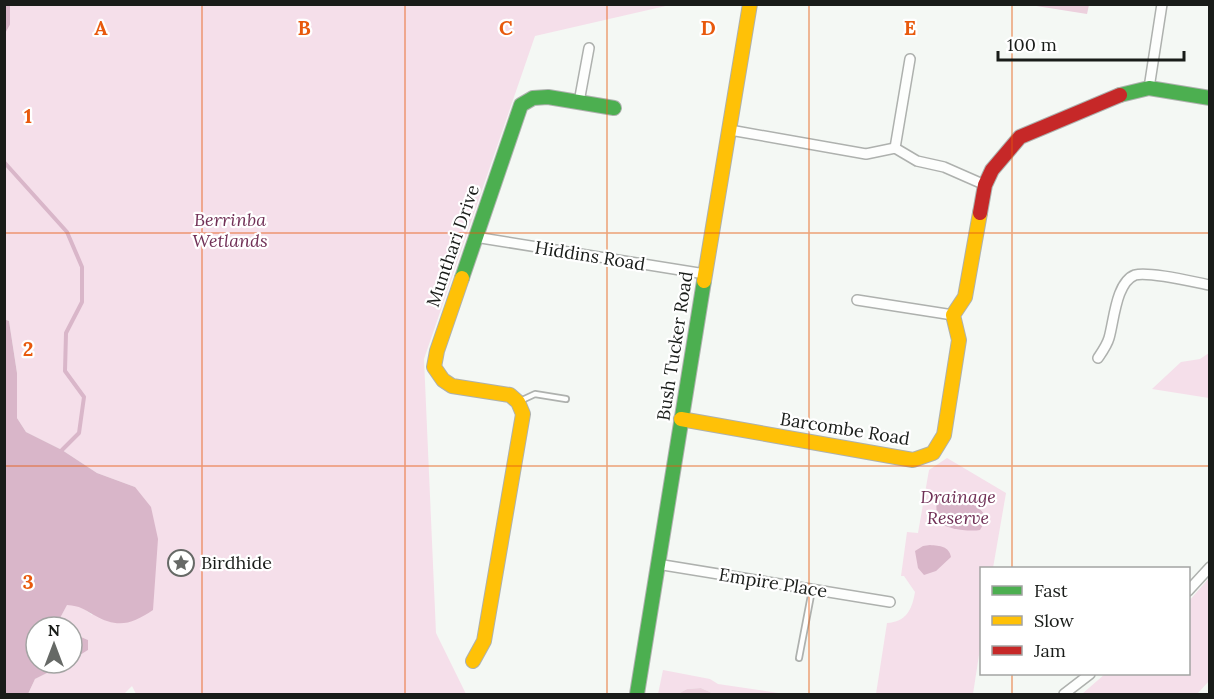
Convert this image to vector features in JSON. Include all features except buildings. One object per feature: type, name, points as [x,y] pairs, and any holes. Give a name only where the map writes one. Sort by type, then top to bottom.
[{"type":"street","name":"Bush Tucker Road","points":[[637,694],[750,4]]},
{"type":"street","points":[[1149,88],[1162,4]]},
{"type":"street","points":[[579,102],[589,48]]},
{"type":"street","points":[[895,148],[910,59]]},
{"type":"street","points":[[857,300],[953,315],[965,297],[984,185],[992,170],[1020,137],[1120,95],[1149,88],[1209,98]]},
{"type":"street","name":"Munthari Drive","points":[[518,402],[510,395],[452,386],[443,380],[434,367],[437,351],[521,105],[540,97],[615,108]]},
{"type":"street","points":[[730,130],[866,154],[895,148],[917,161],[944,167],[984,185]]},
{"type":"street","name":"Hiddins Road","points":[[475,237],[705,274]]},
{"type":"street","points":[[1098,358],[1109,340],[1119,296],[1125,282],[1136,275],[1149,275],[1209,285]]},
{"type":"street","name":"Barcombe Road","points":[[681,419],[912,460],[933,453],[944,435],[958,340],[953,315]]},
{"type":"street","points":[[473,660],[484,641],[486,630],[523,414],[518,402]]},
{"type":"street","name":"Empire Place","points":[[657,564],[890,602]]},
{"type":"street","points":[[1190,589],[1209,567]]},
{"type":"street","points":[[1064,694],[1089,675]]},
{"type":"lane","points":[[518,402],[535,394],[566,399]]},
{"type":"lane","points":[[800,658],[812,589]]},
{"type":"green space","name":"Berrinba Wetlands","points":[[4,5],[670,5],[535,36],[424,359],[436,633],[466,694],[136,694],[132,686],[124,694],[28,694],[35,679],[43,675],[84,675],[84,652],[88,650],[88,640],[84,638],[84,615],[62,615],[67,604],[81,606],[92,615],[135,487],[97,473],[62,450],[26,432],[17,418],[17,373],[9,321],[4,319]]},
{"type":"green space","points":[[1209,353],[1209,398],[1152,389],[1181,362],[1200,359]]},
{"type":"green space","name":"Drainage Reserve","points":[[947,458],[1006,493],[993,567],[980,567],[980,648],[973,694],[876,694],[887,623],[899,620],[907,614],[915,592],[904,576],[901,576],[907,532],[918,533],[929,470]]},
{"type":"green space","points":[[1209,578],[1209,681],[1197,694],[1082,694],[1104,675],[1190,675],[1190,600]]},
{"type":"green space","points":[[663,670],[710,679],[718,684],[785,694],[714,694],[701,688],[687,689],[678,694],[658,694]]},
{"type":"shaded area","points":[[1089,4],[1087,14],[1030,5]]},
{"type":"shaded area","points":[[4,319],[9,321],[17,373],[17,418],[26,432],[62,450],[97,473],[135,487],[151,507],[158,539],[153,610],[138,619],[125,623],[110,622],[79,607],[67,605],[62,615],[24,615],[24,675],[43,675],[35,679],[28,694],[5,694]]},
{"type":"shaded area","points":[[936,499],[968,502],[979,508],[985,515],[985,521],[980,530],[957,529],[941,524],[937,521]]},
{"type":"shaded area","points":[[930,545],[941,546],[950,553],[951,557],[936,571],[924,575],[918,568],[915,551]]},
{"type":"shaded area","points":[[84,638],[88,640],[88,650],[84,652]]},
{"type":"shaded area","points":[[701,688],[714,694],[678,694],[687,689]]},
{"type":"waterway","points":[[4,31],[8,24],[8,4]]},
{"type":"waterway","points":[[4,162],[67,232],[82,267],[82,302],[66,333],[65,371],[84,397],[79,433],[62,450]]},
{"type":"traffic: fast","points":[[1120,95],[1149,88],[1210,98]]},
{"type":"traffic: fast","points":[[462,278],[521,105],[533,98],[548,97],[614,108]]},
{"type":"traffic: fast","points":[[637,694],[704,281]]},
{"type":"traffic: slow","points":[[704,281],[750,4]]},
{"type":"traffic: slow","points":[[681,419],[913,460],[933,453],[944,435],[959,340],[953,315],[965,297],[980,213]]},
{"type":"traffic: slow","points":[[462,278],[437,351],[434,367],[443,380],[452,386],[510,395],[518,402],[523,414],[484,641],[473,661]]},
{"type":"traffic: jam","points":[[980,213],[985,185],[992,170],[1020,137],[1120,95]]},
{"type":"place","name":"Birdhide","points":[[181,563]]}]
